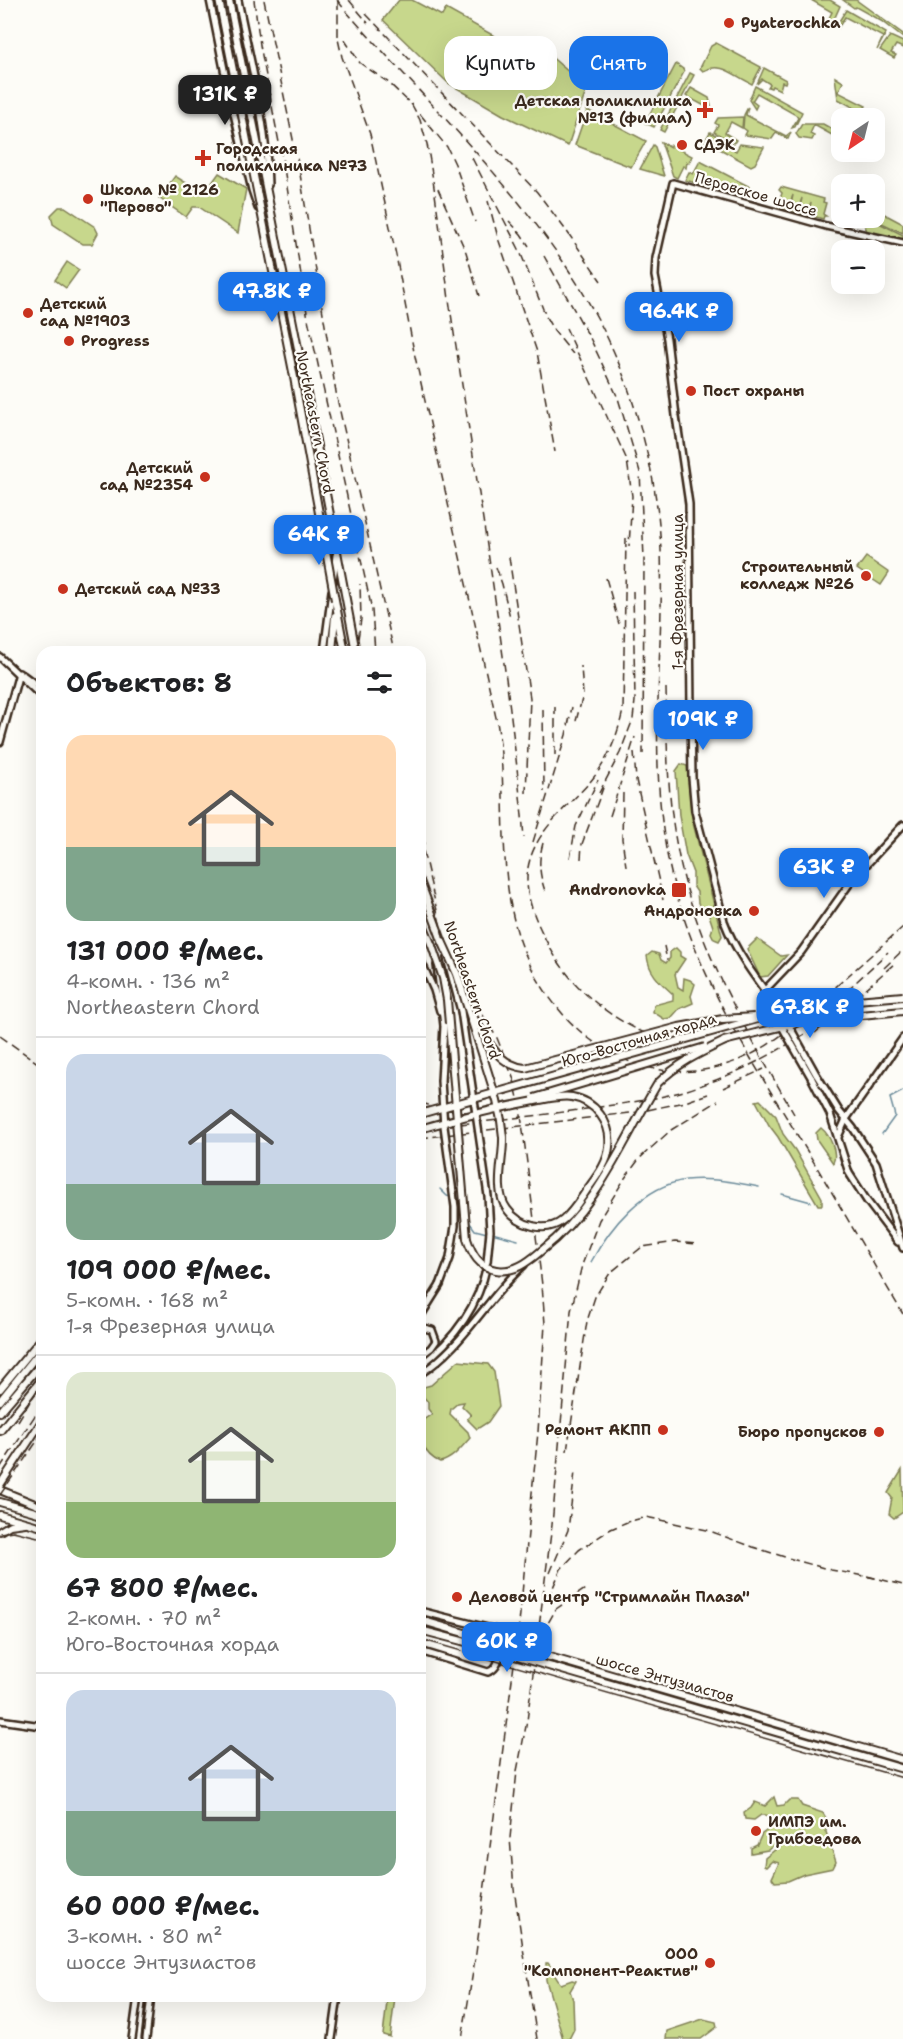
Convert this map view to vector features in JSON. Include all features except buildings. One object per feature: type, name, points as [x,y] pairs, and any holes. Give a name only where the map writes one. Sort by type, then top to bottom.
[{"type":"main road","points":[[220,0],[306,436],[344,646]]},
{"type":"main road","name":"Northeastern Chord","points":[[228,0],[355,646]]},
{"type":"main road","points":[[333,646],[336,624],[335,600]]},
{"type":"main road","name":"Northeastern Chord","points":[[426,897],[457,974],[469,1010],[501,1119],[503,1138],[501,1189],[505,1207],[513,1216],[531,1226],[544,1227],[563,1220],[574,1209],[597,1176],[609,1147],[608,1131],[603,1117],[593,1107],[571,1097],[512,1105],[426,1127]]},
{"type":"main road","name":"Northeastern Chord","points":[[426,932],[443,978],[447,1000],[467,1239],[470,1251],[484,1266],[505,1270],[527,1262]]},
{"type":"main road","name":"Юго-Восточная хорда","points":[[426,1112],[768,1016],[845,1001],[903,996]]},
{"type":"main road","points":[[469,1010],[497,1056],[510,1065],[525,1068],[679,1028],[723,1019],[768,1016]]},
{"type":"main road","name":"Юго-Восточная хорда","points":[[512,1105],[725,1041],[808,1020],[903,1011]]},
{"type":"main road","points":[[527,1262],[557,1239],[584,1210],[658,1083],[684,1061],[725,1041]]},
{"type":"main road","points":[[0,1389],[36,1345]]},
{"type":"main road","points":[[0,1401],[36,1356]]},
{"type":"main road","points":[[0,1412],[36,1370]]},
{"type":"main road","points":[[0,1431],[36,1386]]},
{"type":"main road","points":[[0,1485],[36,1430]]},
{"type":"main road","points":[[0,1490],[36,1505]]},
{"type":"main road","points":[[0,1502],[36,1512]]},
{"type":"main road","points":[[0,1515],[36,1525]]},
{"type":"main road","points":[[0,1531],[10,1525],[27,1523]]},
{"type":"main road","name":"шоссе Энтузиастов","points":[[426,1622],[903,1760]]},
{"type":"main road","name":"шоссе Энтузиастов","points":[[426,1632],[903,1769]]},
{"type":"street","points":[[210,0],[252,190],[264,224]]},
{"type":"street","points":[[220,0],[333,579]]},
{"type":"street","points":[[228,0],[335,547],[325,646]]},
{"type":"street","points":[[238,0],[267,163],[268,197]]},
{"type":"street","name":"Перовское шоссе","points":[[673,183],[826,226],[903,243]]},
{"type":"street","name":"1-я Фрезерная улица","points":[[673,183],[656,258],[655,276],[667,339],[689,504],[692,778],[695,811],[728,931],[814,1076]]},
{"type":"street","points":[[0,657],[36,685]]},
{"type":"street","points":[[19,673],[36,691]]},
{"type":"street","points":[[0,742],[19,673]]},
{"type":"street","points":[[764,991],[801,952],[852,880],[903,825]]},
{"type":"street","points":[[426,1361],[442,1347],[465,1320],[482,1286],[487,1262],[489,1216],[461,1011],[442,941]]},
{"type":"street","name":"Northeastern Chord","points":[[426,1307],[440,1285],[450,1258],[455,1226],[452,1176],[444,1126],[442,1092],[444,1026],[442,997],[432,946]]},
{"type":"street","points":[[426,972],[434,990],[444,1026]]},
{"type":"street","points":[[837,1139],[846,1119],[903,1038]]},
{"type":"street","points":[[814,1076],[876,1162],[903,1248]]},
{"type":"street","points":[[814,1076],[830,1114],[844,1160],[856,1185],[903,1248]]},
{"type":"street","points":[[426,1370],[453,1348],[493,1296],[527,1262]]},
{"type":"street","points":[[426,1327],[432,1330],[436,1341],[426,1352]]},
{"type":"street","points":[[426,1612],[496,1630],[500,1638],[497,1666],[488,1672],[426,1654]]},
{"type":"street","points":[[0,1720],[36,1725]]},
{"type":"street","points":[[132,2039],[137,2002]]},
{"type":"street","points":[[146,2039],[150,2002]]},
{"type":"street","points":[[332,2039],[337,2002]]},
{"type":"green space","points":[[399,0],[412,0],[442,16],[446,9],[494,36],[444,36],[444,79],[383,20]]},
{"type":"green space","points":[[811,0],[830,0],[840,6],[832,24],[827,22],[832,12]]},
{"type":"green space","points":[[843,0],[856,0],[903,34],[903,38],[881,21]]},
{"type":"green space","points":[[846,10],[886,33],[877,50],[883,37],[845,17],[838,28],[836,26]]},
{"type":"green space","points":[[890,36],[903,42],[903,48],[896,45],[891,53],[896,55],[894,58],[880,50]]},
{"type":"green space","points":[[716,43],[761,67],[752,84],[722,69],[710,68],[703,71],[700,68],[711,46]]},
{"type":"green space","points":[[557,62],[569,72],[569,90],[586,90],[568,146],[503,115],[460,90],[557,90]]},
{"type":"green space","points":[[676,64],[683,69],[684,72],[654,127],[645,123],[662,90],[668,90],[668,79]]},
{"type":"green space","points":[[764,68],[786,80],[785,83],[782,82],[780,90],[772,86],[768,87],[770,84],[762,79],[757,84]]},
{"type":"green space","points":[[690,73],[694,75],[664,132],[660,130]]},
{"type":"green space","points":[[835,77],[843,82],[838,92],[866,106],[854,108],[838,99]]},
{"type":"green space","points":[[755,86],[802,112],[795,127],[792,128],[798,118],[796,115],[757,93],[752,101],[757,105],[755,109],[749,100]]},
{"type":"green space","points":[[691,88],[709,98],[712,110],[686,96]]},
{"type":"green space","points":[[748,107],[746,115],[786,136],[791,132],[788,139],[776,133],[772,139],[745,135],[747,131],[743,128],[744,115]]},
{"type":"green space","points":[[587,110],[646,141],[631,167],[575,145]]},
{"type":"green space","points":[[743,117],[742,128],[731,122],[725,133],[736,140],[734,143],[714,132],[718,125],[715,123],[718,118]]},
{"type":"green space","points":[[802,124],[823,124],[831,128],[831,134],[814,125],[810,134],[814,136],[812,140],[799,138],[796,134]]},
{"type":"green space","points":[[710,132],[733,145],[731,148],[736,151],[740,144],[764,147],[755,164],[751,166],[705,141]]},
{"type":"green space","points":[[661,142],[692,156],[686,168],[683,166],[677,178],[673,176]]},
{"type":"green space","points":[[653,145],[655,147],[664,176],[640,169]]},
{"type":"green space","points":[[700,161],[750,187],[748,194],[739,195],[685,180],[689,172],[693,174]]},
{"type":"green space","points":[[219,173],[246,189],[238,233],[199,207],[193,207],[186,217],[159,198],[175,176],[204,194]]},
{"type":"green space","points":[[781,187],[824,199],[823,202],[826,203],[823,214],[826,216],[823,219],[809,215],[811,202],[807,214],[799,212],[802,198],[797,212],[790,209],[793,195],[788,209],[778,206],[782,193],[779,190]]},
{"type":"green space","points":[[59,207],[65,207],[95,227],[98,233],[92,244],[83,244],[53,224],[51,215]]},
{"type":"green space","points":[[885,214],[903,224],[903,233],[885,225]]},
{"type":"green space","points":[[885,226],[903,235],[903,240],[867,231],[866,228],[885,228]]},
{"type":"green space","points":[[67,262],[79,270],[66,288],[55,280]]},
{"type":"green space","points":[[866,557],[889,573],[881,585],[857,569]]},
{"type":"green space","points":[[681,764],[687,766],[692,819],[722,936],[719,941],[714,939],[711,933],[713,927],[708,912],[704,911],[698,903],[697,892],[693,886],[693,873],[686,855],[679,816],[676,771]]},
{"type":"green space","points":[[757,939],[781,956],[787,955],[768,976],[760,977],[747,949]]},
{"type":"green space","points":[[676,948],[680,956],[685,959],[675,974],[678,987],[683,990],[684,978],[695,984],[691,996],[693,1003],[679,1009],[671,1018],[664,1019],[653,1012],[654,1005],[673,1000],[673,994],[653,973],[647,956],[652,952],[659,954],[661,960],[666,963],[670,958],[670,952]]},
{"type":"green space","points":[[760,1100],[776,1116],[783,1134],[795,1150],[822,1198],[822,1205],[818,1205],[769,1125],[756,1101]]},
{"type":"green space","points":[[821,1128],[832,1144],[833,1163],[817,1140],[816,1133]]},
{"type":"green space","points":[[458,1361],[488,1364],[494,1372],[499,1406],[488,1422],[477,1429],[467,1419],[471,1415],[462,1406],[464,1402],[458,1403],[451,1409],[450,1414],[468,1432],[470,1438],[453,1456],[440,1462],[429,1455],[426,1450],[426,1418],[432,1414],[428,1409],[426,1386],[431,1385]]},
{"type":"green space","points":[[902,1470],[903,1512],[894,1518],[889,1514],[892,1498],[888,1493]]},
{"type":"green space","points":[[774,1797],[777,1806],[784,1805],[789,1800],[798,1800],[802,1806],[823,1813],[826,1818],[826,1832],[836,1862],[833,1868],[804,1874],[788,1881],[775,1882],[772,1878],[779,1863],[772,1861],[766,1867],[764,1866],[765,1858],[776,1849],[775,1844],[768,1850],[751,1853],[751,1848],[757,1845],[762,1834],[773,1826],[772,1821],[766,1815],[761,1815],[754,1820],[745,1819],[744,1813],[755,1802],[765,1806]]},
{"type":"green space","points":[[546,1963],[561,1984],[576,1981],[570,1991],[573,2000],[574,2029],[569,2039],[563,2039],[546,1980]]},
{"type":"green space","points":[[387,2002],[394,2002],[390,2037],[383,2035]]},
{"type":"green space","points":[[703,2019],[716,2022],[717,2027],[701,2039],[666,2039],[667,2031]]},
{"type":"waterway","points":[[882,1134],[895,1116],[890,1098],[903,1091]]},
{"type":"waterway","points":[[591,1262],[618,1222],[642,1199],[656,1190],[686,1180],[704,1179],[759,1187]]},
{"type":"waterway","points":[[440,1189],[451,1197]]},
{"type":"waterway","points":[[782,1194],[811,1202]]},
{"type":"waterway","points":[[467,1204],[470,1223],[475,1230],[487,1233]]},
{"type":"waterway","points":[[492,1233],[518,1240]]},
{"type":"tram line","points":[[0,1533],[13,1531],[36,1537]]},
{"type":"tram line","points":[[426,1641],[903,1778]]},
{"type":"tram line","points":[[141,2039],[145,2002]]},
{"type":"railway","points":[[254,0],[308,319],[372,610],[375,646]]},
{"type":"railway","points":[[264,0],[299,168],[337,398],[393,646]]},
{"type":"railway","points":[[337,0],[465,140],[525,211],[579,286],[602,327],[621,369],[636,413],[657,504],[661,550],[658,778],[661,816],[676,894],[689,932],[720,1004],[903,1314]]},
{"type":"railway","points":[[338,0],[338,39],[342,57],[370,134],[414,352],[497,722],[502,770],[506,868],[513,916],[526,955],[545,990],[570,1021],[599,1046],[633,1063],[670,1071],[709,1069],[750,1055],[782,1035],[903,927]]},
{"type":"railway","points":[[349,0],[368,23]]},
{"type":"railway","points":[[366,14],[537,192],[601,281]]},
{"type":"railway","points":[[344,39],[360,63],[389,83],[412,105],[420,120],[427,144],[485,529],[518,775],[524,837]]},
{"type":"railway","points":[[420,114],[447,147],[475,222]]},
{"type":"railway","points":[[472,158],[519,249],[547,319],[573,354]]},
{"type":"railway","points":[[438,189],[466,252],[479,296]]},
{"type":"railway","points":[[488,201],[499,241],[537,352],[555,452]]},
{"type":"railway","points":[[509,221],[529,246]]},
{"type":"railway","points":[[544,256],[591,340],[618,398],[640,472],[644,558],[643,754]]},
{"type":"railway","points":[[566,328],[627,460],[632,496],[629,546]]},
{"type":"railway","points":[[626,538],[623,710],[618,728],[599,770],[543,833],[534,849],[527,880],[533,911],[540,928],[567,974],[602,1008],[645,1033]]},
{"type":"railway","points":[[509,557],[530,698],[526,793]]},
{"type":"railway","points":[[496,567],[510,617]]},
{"type":"railway","points":[[606,578],[619,624]]},
{"type":"railway","points":[[357,646],[361,619],[360,584]]},
{"type":"railway","points":[[599,793],[620,753],[633,719],[635,701],[633,591]]},
{"type":"railway","points":[[576,721],[583,695],[581,666]]},
{"type":"railway","points":[[666,688],[671,808],[685,883],[696,918],[724,985],[794,1114]]},
{"type":"railway","points":[[555,707],[555,755]]},
{"type":"railway","points":[[533,842],[566,735],[572,707]]},
{"type":"railway","points":[[543,709],[544,792]]},
{"type":"railway","points":[[610,816],[635,737]]},
{"type":"railway","points":[[634,752],[636,780],[663,900]]},
{"type":"railway","points":[[570,858],[576,826],[598,780]]},
{"type":"railway","points":[[581,859],[582,844],[603,788]]},
{"type":"railway","points":[[623,793],[622,839],[626,866]]},
{"type":"railway","points":[[543,843],[540,867],[545,891]]},
{"type":"railway","points":[[426,864],[446,949],[458,975],[497,1038],[514,1080],[520,1107],[545,1324],[538,1432],[518,1634],[476,1953],[462,2039]]},
{"type":"railway","points":[[664,946],[667,960]]},
{"type":"railway","points":[[884,968],[903,950]]},
{"type":"railway","points":[[805,1025],[840,997],[888,952]]},
{"type":"railway","points":[[815,1033],[894,964]]},
{"type":"railway","points":[[426,1127],[579,1110],[667,1095],[744,1068],[789,1044],[818,1025]]},
{"type":"railway","points":[[0,1036],[36,1062]]},
{"type":"railway","points":[[723,1088],[764,1069]]},
{"type":"railway","points":[[426,1137],[638,1112],[685,1102],[708,1094]]},
{"type":"railway","points":[[537,2039],[514,1889],[510,1838],[517,1771],[527,1721],[552,1525],[571,1311],[582,1265],[599,1220],[625,1178],[640,1158],[671,1130],[718,1101]]},
{"type":"railway","points":[[426,1104],[454,1111],[492,1114]]},
{"type":"railway","points":[[567,1451],[587,1321],[595,1297],[610,1273],[642,1247],[675,1242],[697,1244]]},
{"type":"railway","points":[[18,1421],[36,1392]]},
{"type":"railway","points":[[0,1468],[36,1414]]},
{"type":"railway","points":[[0,1495],[36,1443]]},
{"type":"railway","points":[[550,1573],[568,1530],[575,1472]]},
{"type":"railway","points":[[548,1599],[561,1569],[579,1550],[611,1529],[646,1517],[707,1530],[753,1547],[831,1570],[875,1578]]},
{"type":"railway","points":[[867,1576],[903,1585]]},
{"type":"railway","points":[[542,1634],[556,1609],[588,1587]]},
{"type":"place","name":"Pyaterochka","points":[[729,23]]},
{"type":"place","name":"Детская поликлиника №13 (филиал)","points":[[705,110]]},
{"type":"place","name":"СДЭК","points":[[682,145]]},
{"type":"place","name":"Городская поликлиника №73","points":[[203,158]]},
{"type":"place","name":"Школа № 2126 \"Перово\"","points":[[88,199]]},
{"type":"place","name":"Детский сад №1903","points":[[28,313]]},
{"type":"place","name":"Progress","points":[[69,341]]},
{"type":"place","name":"Пост охраны","points":[[691,391]]},
{"type":"place","name":"Детский сад №2354","points":[[205,477]]},
{"type":"place","name":"Строительный колледж №26","points":[[866,576]]},
{"type":"place","name":"Детский сад №33","points":[[63,589]]},
{"type":"place","name":"Andronovka","points":[[679,890]]},
{"type":"place","name":"Андроновка","points":[[754,911]]},
{"type":"place","name":"Ремонт АКПП","points":[[663,1430]]},
{"type":"place","name":"Бюро пропусков","points":[[879,1432]]},
{"type":"place","name":"Деловой центр \"Стримлайн Плаза\"","points":[[457,1597]]},
{"type":"place","name":"ИМПЭ им. Грибоедова","points":[[756,1831]]},
{"type":"place","name":"ООО \"Компонент-Реактив\"","points":[[710,1963]]}]
